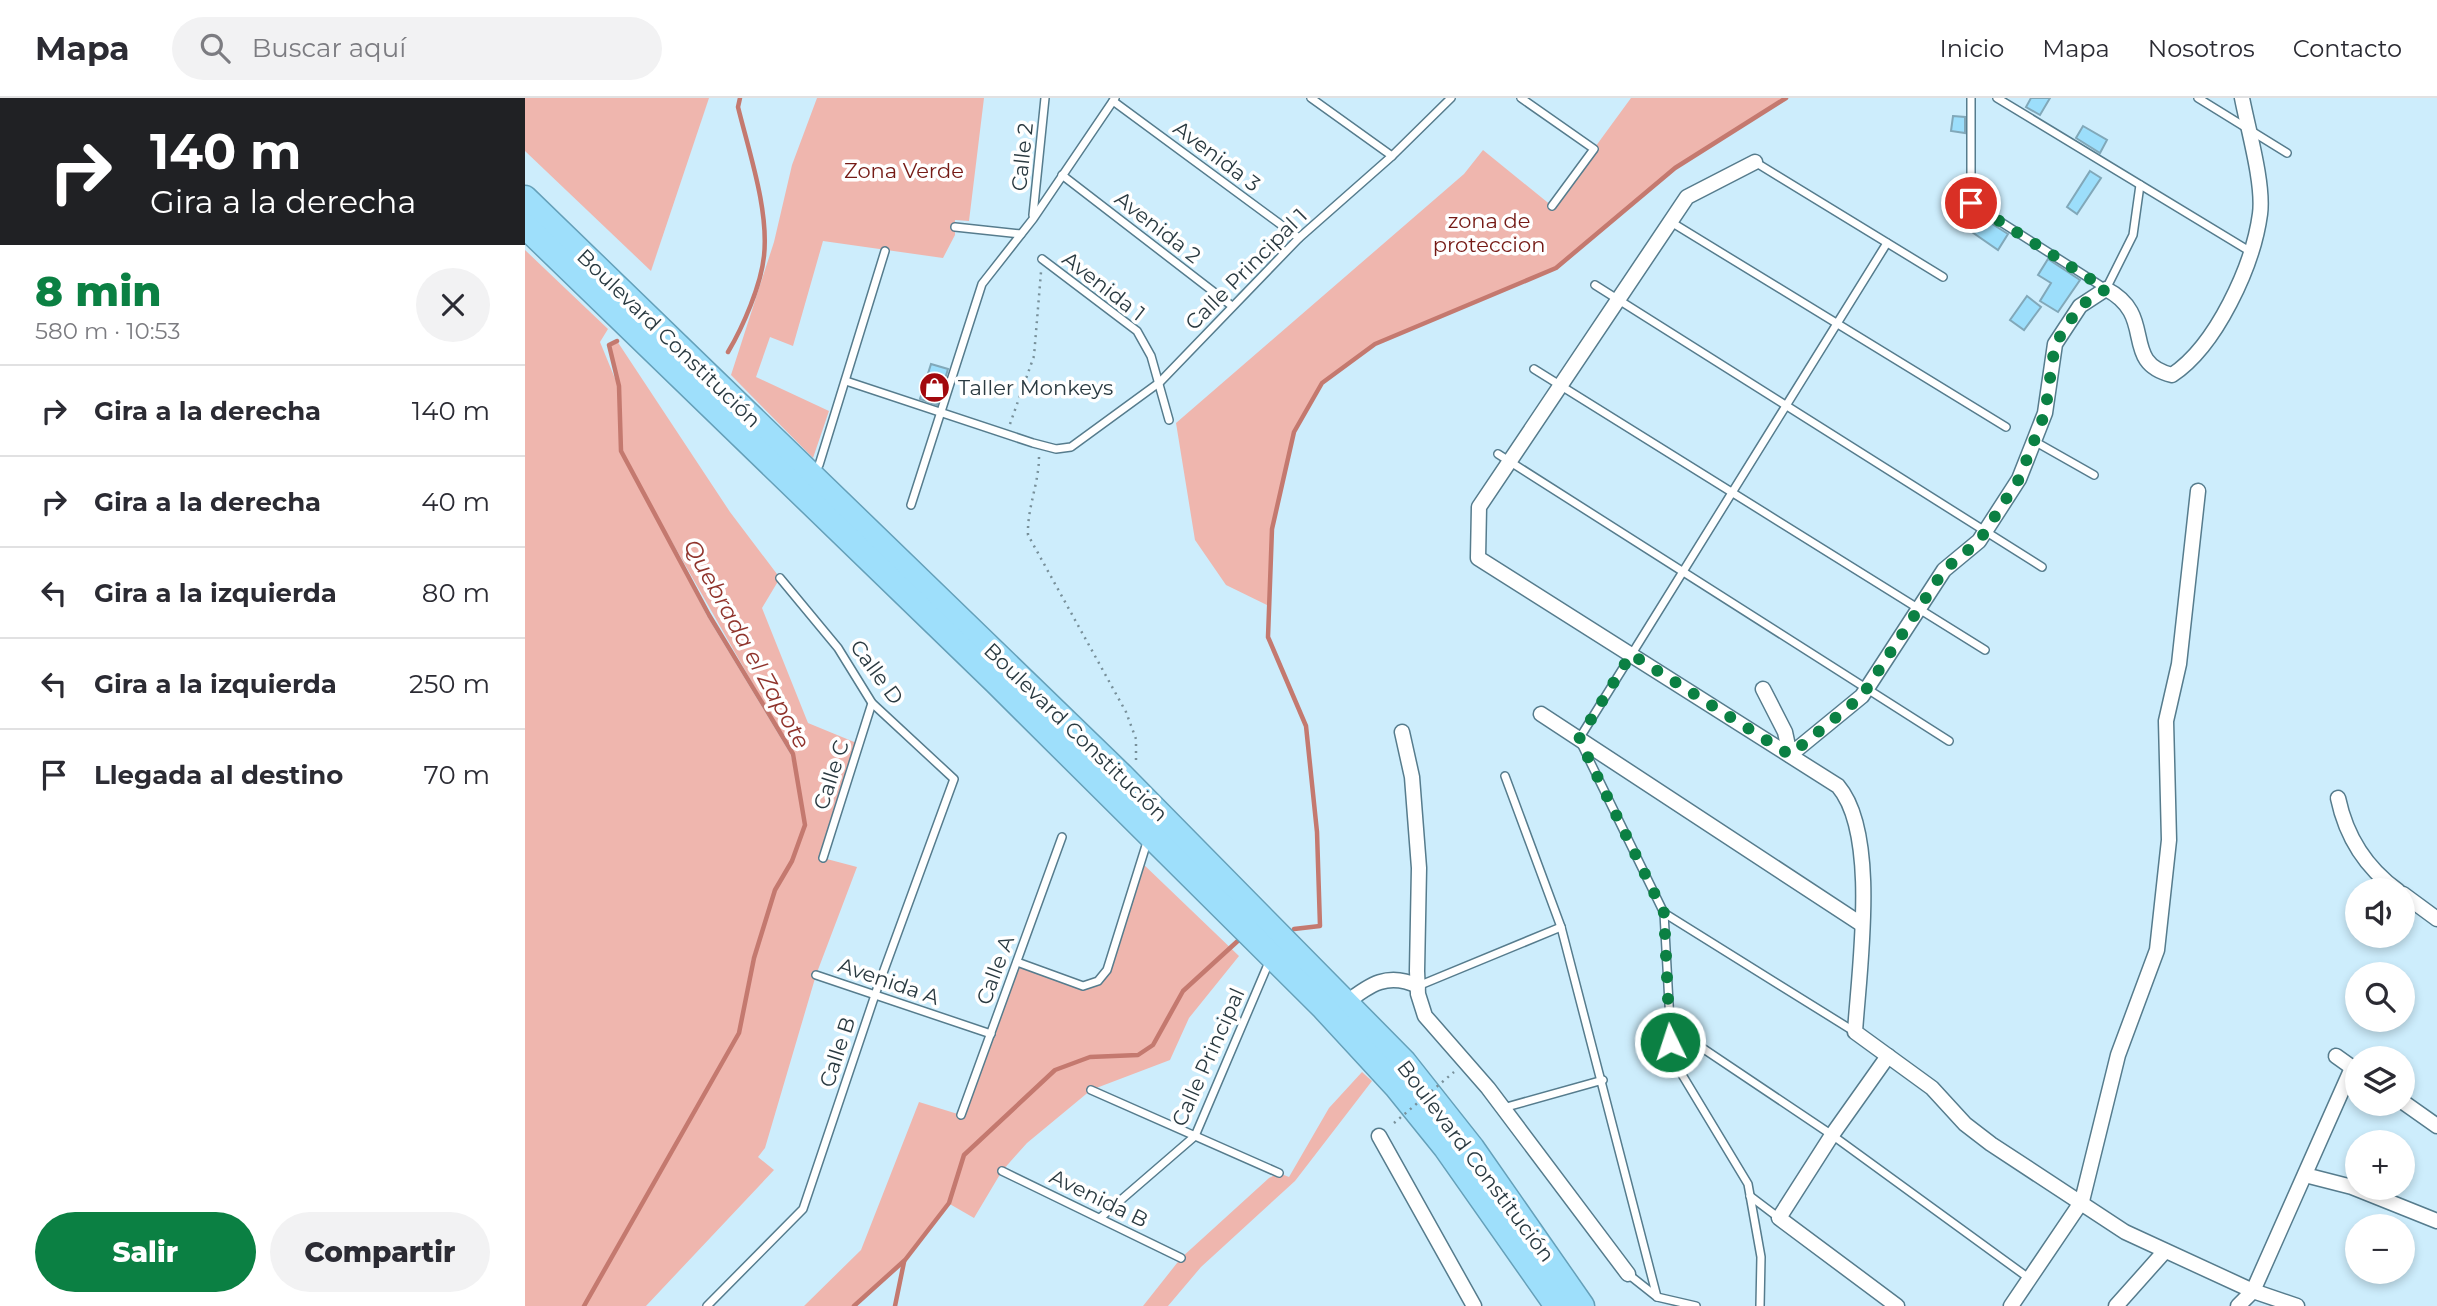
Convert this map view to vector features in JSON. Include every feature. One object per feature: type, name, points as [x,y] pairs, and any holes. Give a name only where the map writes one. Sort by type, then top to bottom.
[{"type":"highway","name":"Boulevard Constitución","points":[[525,198],[1135,788],[1404,1062],[1472,1148],[1582,1306]]},
{"type":"highway","name":"Boulevard Constitución","points":[[525,226],[1271,956],[1395,1086],[1446,1148],[1557,1306]]},
{"type":"street","points":[[1790,755],[1867,689],[1944,570],[1985,532],[2019,479],[2045,413],[2055,344],[2080,306],[2106,289],[2122,297],[2137,322],[2142,356],[2153,370],[2172,375],[2187,365],[2209,338],[2248,262],[2260,212],[2242,98]]},
{"type":"street","points":[[1755,162],[1687,197],[1560,386],[1504,458],[1479,507],[1478,558],[1838,786],[1850,800],[1863,856],[1855,1032],[1931,1088],[1965,1124],[1982,1137],[2125,1232],[2253,1291],[2297,1306]]},
{"type":"street","points":[[2011,1306],[2082,1201],[2118,1055],[2157,950],[2169,841],[2166,721],[2179,664],[2199,491]]},
{"type":"street","points":[[1763,690],[1786,732],[1790,755]]},
{"type":"street","points":[[1541,714],[1861,923]]},
{"type":"street","points":[[1402,732],[1412,777],[1419,869],[1418,986],[1425,1016],[1503,1108],[1628,1275]]},
{"type":"street","points":[[2338,798],[2344,823],[2361,855],[2382,878]]},
{"type":"street","points":[[2415,903],[2437,919]]},
{"type":"street","points":[[1346,1003],[1369,985],[1387,978],[1404,979],[1418,986]]},
{"type":"street","points":[[1888,1056],[1832,1135],[1779,1218],[1898,1306]]},
{"type":"street","points":[[2336,1056],[2345,1063]]},
{"type":"street","points":[[2238,1306],[2253,1291],[2345,1089]]},
{"type":"street","points":[[2415,1110],[2437,1126]]},
{"type":"street","points":[[1378,1136],[1474,1306]]},
{"type":"street","points":[[2305,1175],[2352,1186],[2437,1221]]},
{"type":"street","points":[[2116,1306],[2165,1251]]},
{"type":"lane","name":"Calle 2","points":[[1033,219],[1045,98]]},
{"type":"lane","points":[[1311,98],[1392,156]]},
{"type":"lane","name":"Calle Principal 1","points":[[1033,443],[1056,449],[1071,447],[1160,382],[1299,238],[1392,156],[1451,98]]},
{"type":"lane","points":[[1521,98],[1594,149],[1552,206]]},
{"type":"lane","points":[[1971,98],[1971,203],[2106,289],[2133,234],[2140,185]]},
{"type":"lane","points":[[1997,98],[2251,252]]},
{"type":"lane","points":[[2199,98],[2287,153]]},
{"type":"lane","points":[[911,505],[982,284],[1033,219],[1114,99]]},
{"type":"lane","name":"Avenida 3","points":[[1114,99],[1299,238]]},
{"type":"lane","points":[[1755,162],[1943,277]]},
{"type":"lane","name":"Avenida 2","points":[[1062,175],[1233,306]]},
{"type":"lane","points":[[1671,222],[2006,427]]},
{"type":"lane","points":[[955,227],[1021,234]]},
{"type":"lane","points":[[1760,1306],[1761,1257],[1748,1184],[1672,1058],[1668,1025],[1664,913],[1579,739],[1887,243]]},
{"type":"lane","points":[[819,465],[885,251]]},
{"type":"lane","name":"Avenida 1","points":[[1042,259],[1137,331],[1151,356],[1169,420]]},
{"type":"lane","points":[[1595,285],[2042,567]]},
{"type":"lane","points":[[1534,369],[1985,650]]},
{"type":"lane","points":[[846,381],[1033,443]]},
{"type":"lane","points":[[2034,441],[2094,475]]},
{"type":"lane","points":[[1504,458],[1949,741]]},
{"type":"lane","name":"Calle D","points":[[780,578],[838,648],[872,703],[954,779]]},
{"type":"lane","name":"Calle C","points":[[823,858],[872,703]]},
{"type":"lane","points":[[1505,776],[1561,927],[1603,1080],[1657,1297]]},
{"type":"lane","name":"Calle B","points":[[707,1306],[803,1209],[875,995],[954,779]]},
{"type":"lane","points":[[1017,962],[1083,986],[1098,981],[1107,970],[1150,835]]},
{"type":"lane","name":"Calle A","points":[[961,1115],[1062,837]]},
{"type":"lane","points":[[1664,913],[1855,1032]]},
{"type":"lane","points":[[1418,986],[1561,927]]},
{"type":"lane","name":"Calle Principal","points":[[1100,1218],[1195,1136],[1271,956]]},
{"type":"lane","name":"Avenida A","points":[[816,975],[991,1034]]},
{"type":"lane","points":[[1668,1025],[1832,1135],[2029,1279]]},
{"type":"lane","points":[[1503,1108],[1603,1080]]},
{"type":"lane","points":[[1091,1090],[1279,1174]]},
{"type":"lane","name":"Avenida B","points":[[1002,1171],[1181,1258]]},
{"type":"lane","points":[[1750,1196],[1779,1218]]},
{"type":"lane","points":[[1628,1275],[1657,1297],[1696,1306]]},
{"type":"path","points":[[1042,259],[1034,356],[1009,422],[1015,432],[1033,443],[1038,454],[1039,470],[1027,516],[1028,535],[1126,712],[1136,739],[1135,788]]},
{"type":"path","points":[[1394,1123],[1454,1072]]},
{"type":"green space","points":[[525,98],[709,98],[651,271],[525,151]]},
{"type":"green space","name":"Zona Verde","points":[[817,98],[984,98],[969,221],[955,220],[955,235],[943,258],[823,241],[793,346],[770,337],[756,377],[829,411],[813,458],[731,375],[774,242],[792,165]]},
{"type":"green space","name":"zona de proteccion","points":[[1631,98],[1786,98],[1675,168],[1556,268],[1375,344],[1322,383],[1294,432],[1272,529],[1269,606],[1226,585],[1195,540],[1176,423],[1464,174],[1483,150],[1552,206]]},
{"type":"green space","points":[[525,250],[608,329],[600,342],[616,381],[609,345],[617,341],[730,512],[780,578],[762,608],[808,723],[859,744],[823,858],[857,867],[816,975],[765,1148],[758,1157],[774,1170],[646,1306],[525,1306]],"holes":[[[635,477],[793,754],[797,784],[791,755],[707,616]],[[762,928],[739,1033],[737,1037],[752,958]]]},
{"type":"green space","points":[[1141,862],[1239,956],[1189,1018],[1170,1060],[1091,1090],[1027,1143],[1002,1171],[974,1218],[948,1203],[905,1260],[854,1306],[804,1306],[861,1250],[919,1102],[961,1115],[1017,962],[1082,986],[1098,980],[1107,970]]},
{"type":"green space","points":[[1362,1072],[1372,1081],[1295,1181],[1201,1267],[1168,1306],[1143,1306],[1181,1258],[1269,1178],[1279,1173],[1289,1177],[1329,1108]]},
{"type":"building","points":[[2031,98],[2050,98],[2040,115],[2026,107]]},
{"type":"building","points":[[1953,116],[1965,117],[1965,133],[1951,131]]},
{"type":"building","points":[[2083,126],[2107,140],[2100,153],[2076,138]]},
{"type":"building","points":[[2090,171],[2101,178],[2077,214],[2067,207]]},
{"type":"building","points":[[1978,215],[2008,234],[1998,250],[1969,230]]},
{"type":"building","points":[[2048,259],[2080,280],[2058,312],[2040,301],[2051,283],[2038,275]]},
{"type":"building","points":[[2027,296],[2041,307],[2024,330],[2010,320]]},
{"type":"building","name":"Taller Monkeys","points":[[931,364],[948,369],[937,405],[920,399]]},
{"type":"waterway","name":"Quebrada el Zapote","points":[[728,352],[751,306],[764,256],[765,238],[761,201],[738,107],[740,98]]},
{"type":"waterway","points":[[1294,929],[1320,926],[1317,832],[1306,726],[1268,637],[1272,529],[1294,432],[1322,383],[1375,344],[1556,268],[1675,168],[1786,98]]},
{"type":"waterway","name":"Quebrada el Zapote","points":[[584,1306],[739,1033],[754,958],[775,890],[792,861],[805,825],[793,754],[709,615],[621,451],[619,386],[609,345],[617,341]]},
{"type":"waterway","points":[[854,1306],[905,1260],[949,1203],[964,1155],[1055,1070],[1090,1057],[1138,1055],[1153,1045],[1183,991],[1241,938]]},
{"type":"waterway","points":[[895,1306],[904,1262]]},
{"type":"place","name":"Taller Monkeys","points":[[935,387]]},
{"type":"route","points":[[1670,1042],[1664,913],[1579,739],[1631,654],[1790,755],[1862,696],[1944,570],[1979,541],[2019,479],[2045,413],[2055,344],[2080,306],[2106,289],[1971,203]]}]
